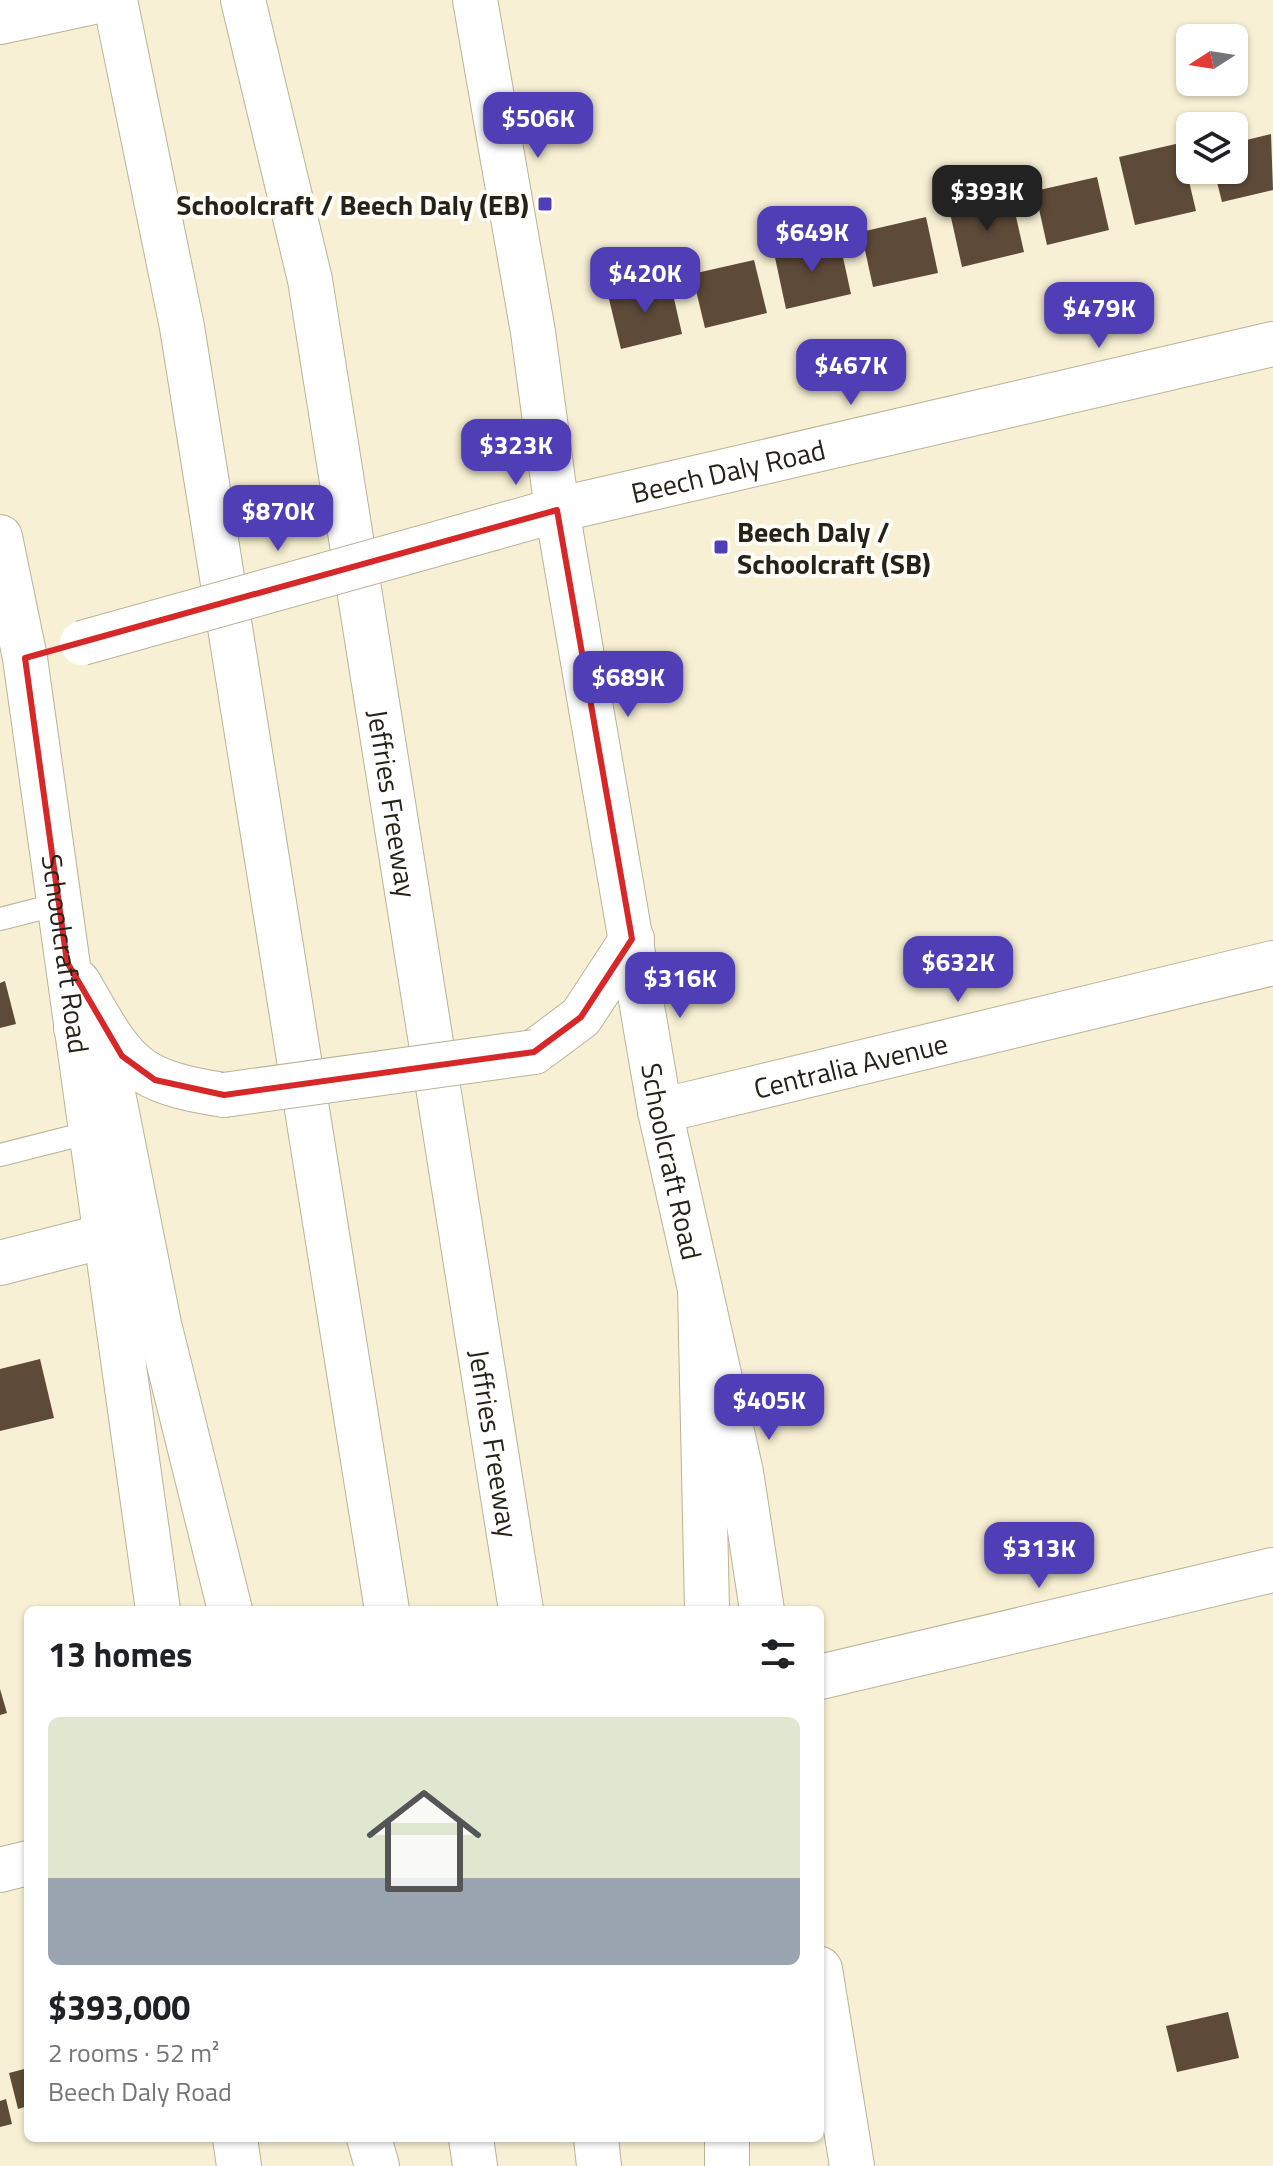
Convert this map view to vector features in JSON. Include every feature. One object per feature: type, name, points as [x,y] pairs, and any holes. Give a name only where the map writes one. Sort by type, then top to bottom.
[{"type":"main road","points":[[12,19],[103,0]]},
{"type":"main road","points":[[115,0],[182,327],[386,1606]]},
{"type":"main road","name":"Jeffries Freeway","points":[[243,0],[310,280],[520,1606]]},
{"type":"main road","name":"Schoolcraft Road","points":[[475,0],[533,332],[557,510],[660,1111],[741,1472],[761,1606]]},
{"type":"main road","name":"Beech Daly Road","points":[[13,660],[557,510],[1273,344]]},
{"type":"main road","name":"Schoolcraft Road","points":[[0,537],[13,660],[59,904],[157,1606]]},
{"type":"main road","points":[[67,962],[122,1056],[155,1080],[182,1089],[224,1095],[534,1052],[581,1017],[632,939]]},
{"type":"main road","name":"Centralia Avenue","points":[[660,1111],[1273,963]]},
{"type":"main road","points":[[76,1028],[111,1083],[159,1324],[229,1606]]},
{"type":"main road","points":[[0,1263],[105,1236]]},
{"type":"main road","points":[[700,1289],[707,1606]]},
{"type":"main road","points":[[824,1676],[1273,1570]]},
{"type":"main road","points":[[0,1870],[24,1864]]},
{"type":"main road","points":[[824,1994],[852,2166]]},
{"type":"main road","points":[[236,2142],[239,2166]]},
{"type":"main road","points":[[370,2142],[377,2166]]},
{"type":"main road","points":[[472,2142],[475,2166]]},
{"type":"main road","points":[[596,2142],[599,2166]]},
{"type":"main road","points":[[727,2142],[727,2166]]},
{"type":"lane","points":[[0,919],[59,904]]},
{"type":"lane","points":[[0,1155],[91,1132]]},
{"type":"highlighted area","points":[[557,510],[632,939],[581,1017],[534,1052],[224,1095],[155,1080],[122,1056],[67,962],[25,658]]},
{"type":"building","points":[[1271,134],[1273,190],[1222,202],[1218,184],[1248,184],[1248,140]]},
{"type":"building","points":[[1176,144],[1176,184],[1190,184],[1196,211],[1135,225],[1119,157]]},
{"type":"building","points":[[1097,177],[1109,230],[1047,245],[1035,191]]},
{"type":"building","points":[[1012,199],[1024,252],[962,267],[950,213]]},
{"type":"building","points":[[926,217],[938,273],[873,287],[861,232]]},
{"type":"building","points":[[839,239],[851,294],[786,309],[774,253]]},
{"type":"building","points":[[754,260],[767,313],[705,328],[692,274]]},
{"type":"building","points":[[670,281],[682,334],[621,349],[608,295]]},
{"type":"building","points":[[5,981],[16,1024],[0,1028],[0,983]]},
{"type":"building","points":[[40,1359],[54,1418],[0,1431],[0,1369]]},
{"type":"building","points":[[0,1689],[7,1713],[0,1715]]},
{"type":"building","points":[[1228,2012],[1239,2058],[1177,2072],[1166,2026]]},
{"type":"building","points":[[24,2069],[24,2107],[18,2109],[9,2073]]},
{"type":"building","points":[[6,2099],[12,2124],[0,2127],[0,2101]]},
{"type":"place","name":"Schoolcraft / Beech Daly (EB)","points":[[545,204]]},
{"type":"place","name":"Beech Daly / Schoolcraft (SB)","points":[[721,547]]}]
